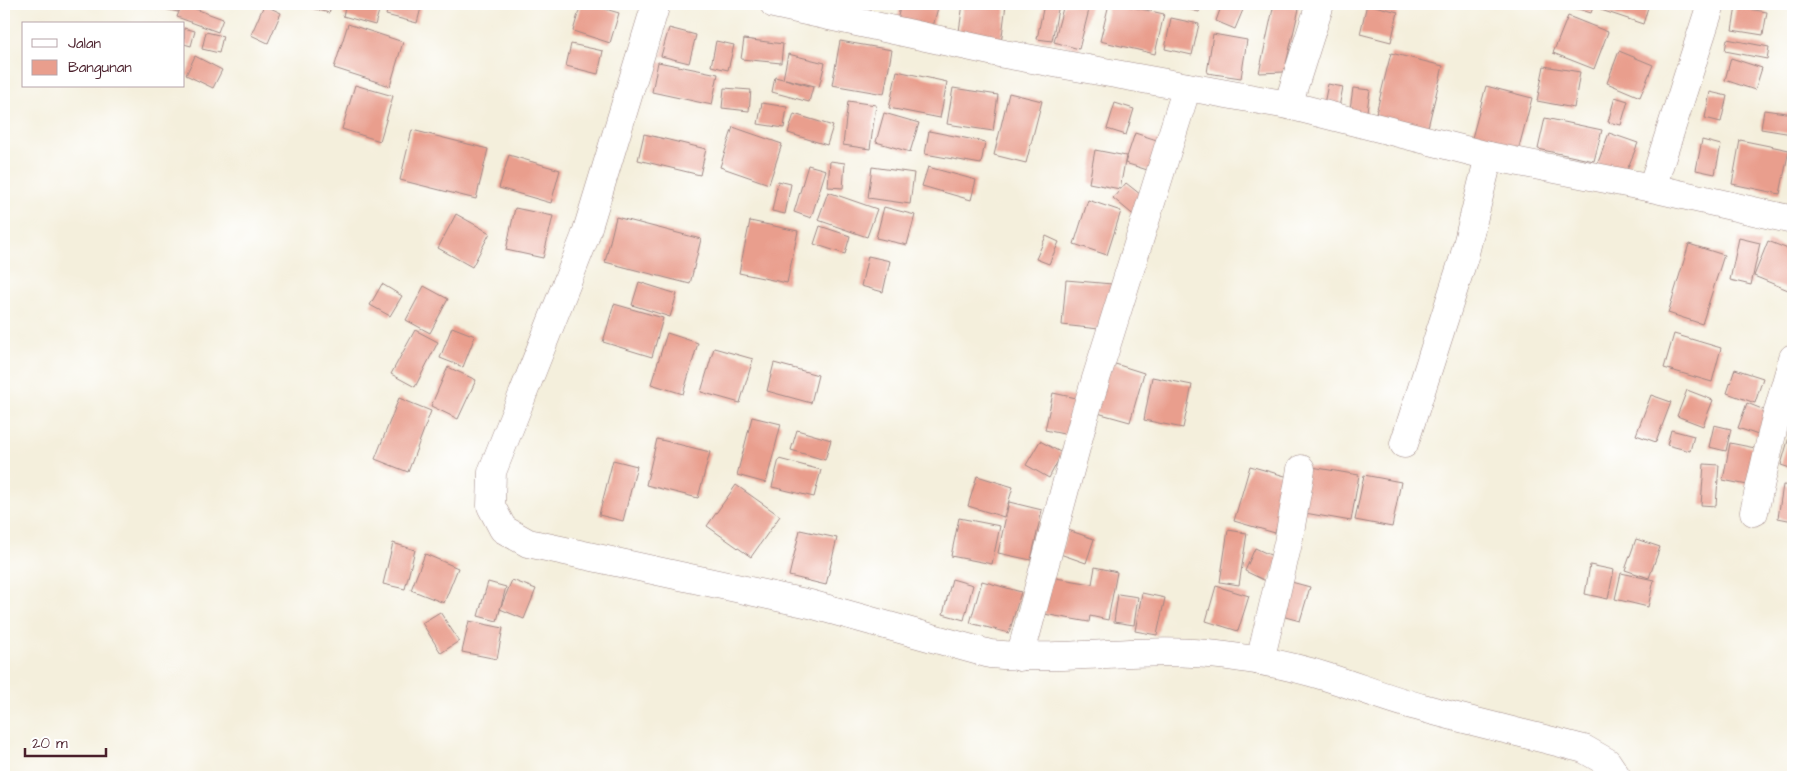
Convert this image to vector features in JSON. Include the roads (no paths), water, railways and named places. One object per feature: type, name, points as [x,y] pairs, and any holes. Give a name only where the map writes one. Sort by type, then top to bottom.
[{"type":"street","points":[[656,4],[585,237],[492,472],[491,506],[503,529],[528,543],[810,604],[990,654],[1020,657],[1160,651],[1225,655],[1260,661],[1324,676],[1422,708],[1584,749],[1607,762],[1617,777]]},
{"type":"street","points":[[774,4],[1004,54],[1288,105],[1489,156],[1652,188],[1793,220]]},
{"type":"street","points":[[1288,105],[1320,4]]},
{"type":"street","points":[[1652,188],[1711,4]]},
{"type":"street","points":[[1020,657],[1086,414],[1187,87]]},
{"type":"street","points":[[1404,444],[1464,257],[1489,156]]},
{"type":"street","points":[[1754,512],[1774,425],[1793,358]]},
{"type":"street","points":[[1260,661],[1288,544],[1301,469]]}]
